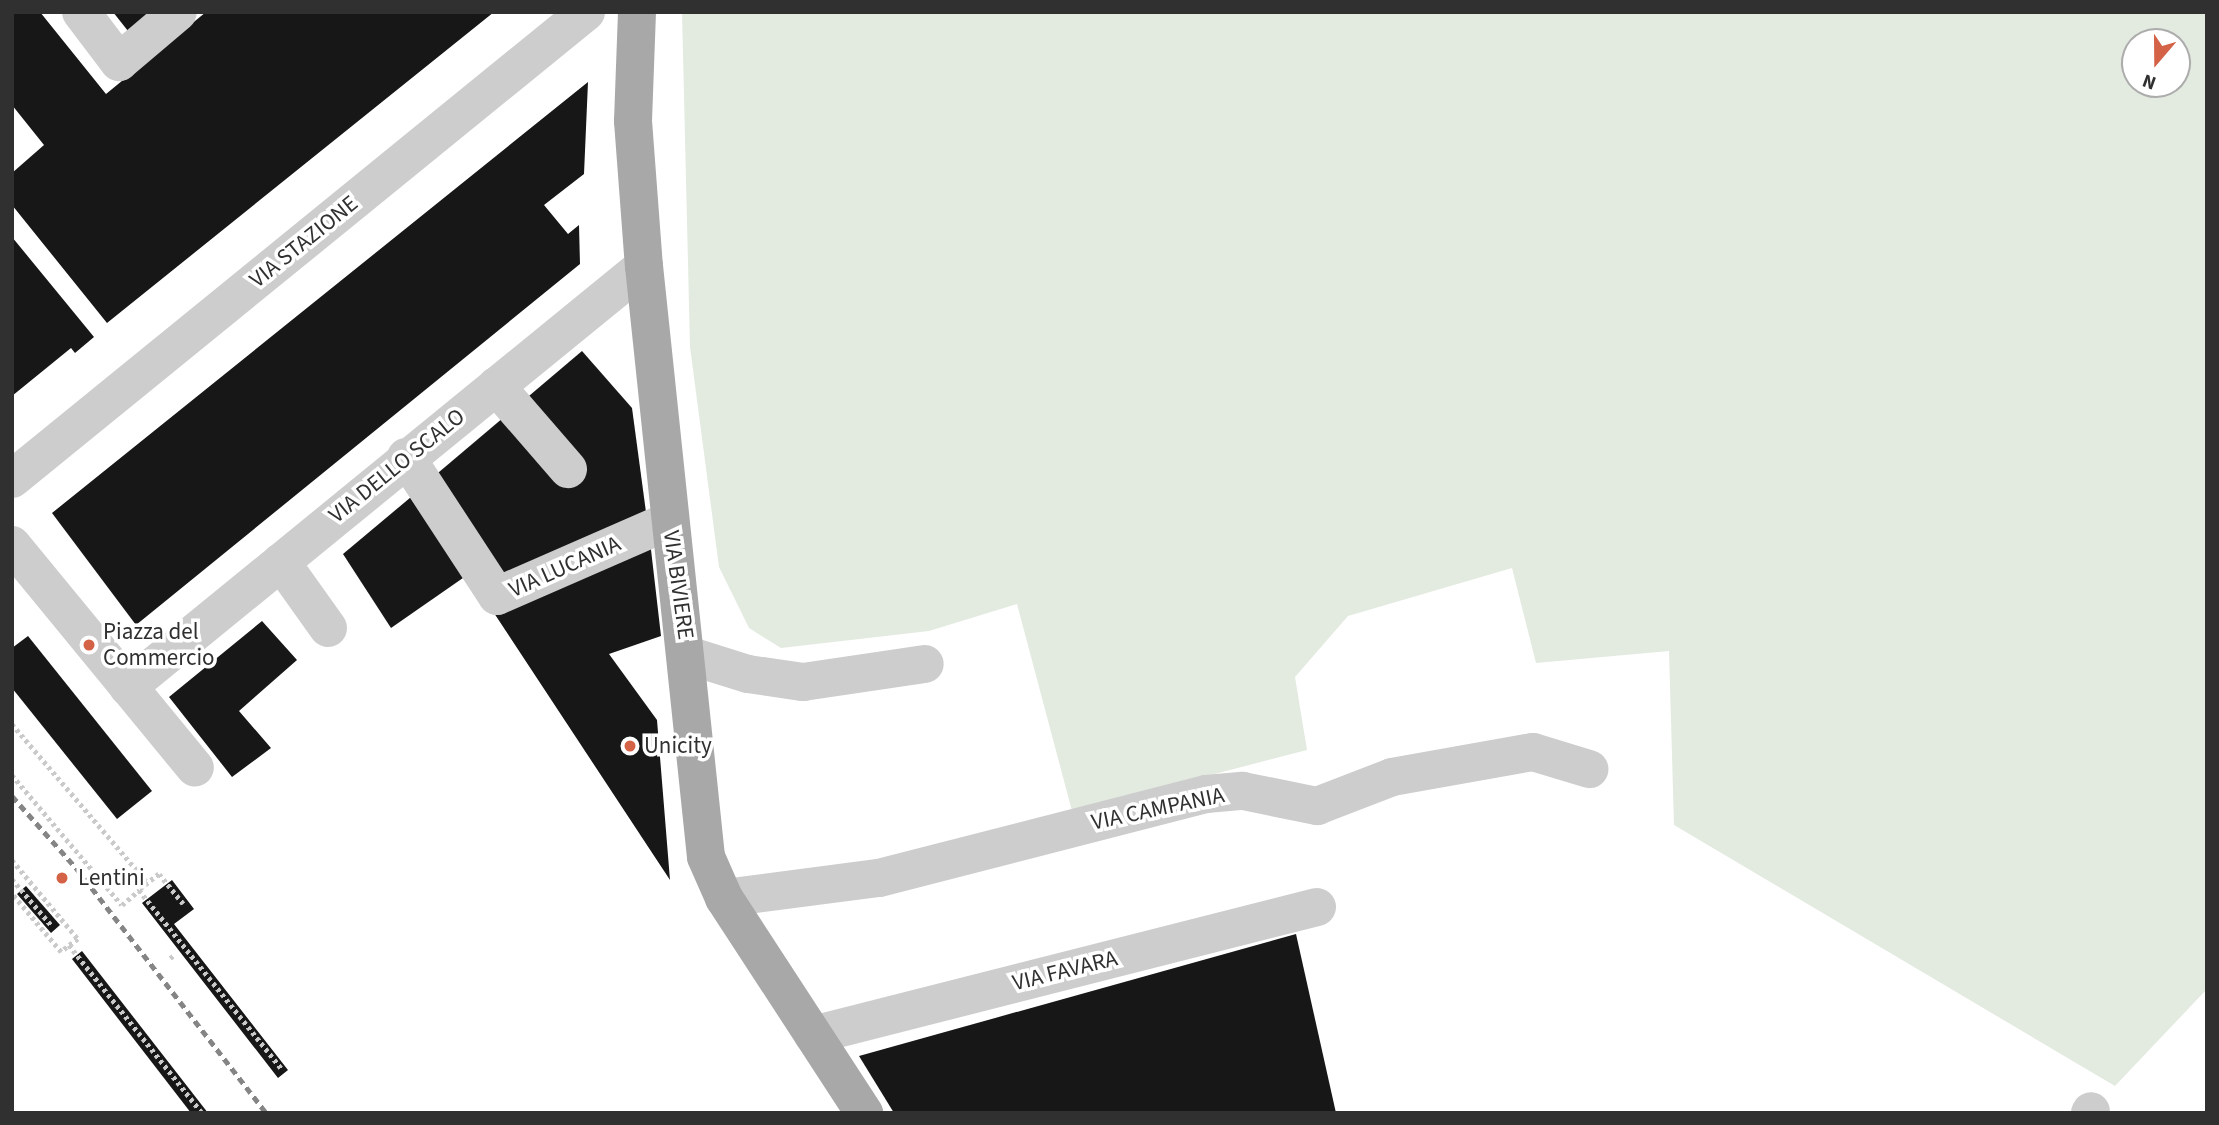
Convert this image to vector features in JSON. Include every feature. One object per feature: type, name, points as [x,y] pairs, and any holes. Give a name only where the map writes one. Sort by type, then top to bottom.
[{"type":"main road","name":"VIA BIVIERE","points":[[636,12],[633,121],[644,266],[669,521],[687,655],[706,856],[724,898],[864,1113]]},
{"type":"street","points":[[81,12],[119,62],[178,12]]},
{"type":"street","name":"VIA STAZIONE","points":[[17,475],[586,12]]},
{"type":"street","name":"VIA DELLO SCALO","points":[[140,677],[406,457],[644,266]]},
{"type":"street","points":[[496,386],[568,469]]},
{"type":"street","name":"VIA LUCANIA","points":[[406,457],[497,596],[669,521]]},
{"type":"street","points":[[12,545],[140,677],[195,768]]},
{"type":"street","points":[[281,562],[328,628]]},
{"type":"street","points":[[687,655],[748,674],[803,682],[925,663]]},
{"type":"street","name":"VIA CAMPANIA","points":[[724,898],[879,878],[1206,794],[1243,791],[1317,806],[1392,777],[1533,751],[1589,769]]},
{"type":"street","name":"VIA FAVARA","points":[[813,1035],[1317,908]]},
{"type":"path","points":[[12,724],[148,883]]},
{"type":"path","points":[[12,775],[122,905],[159,874],[183,904]]},
{"type":"path","points":[[12,894],[61,952],[78,939],[13,861]]},
{"type":"path","points":[[12,879],[52,926]]},
{"type":"path","points":[[139,890],[281,1068]]},
{"type":"path","points":[[69,946],[202,1113]]},
{"type":"shaded area","points":[[682,12],[2207,12],[2207,989],[2115,1086],[1674,825],[1669,651],[1536,663],[1512,568],[1348,616],[1295,677],[1307,750],[1072,811],[1017,604],[929,631],[781,648],[749,628],[719,567],[690,347]]},
{"type":"building","points":[[12,12],[40,12],[106,94],[206,12],[494,12],[107,323],[12,205],[12,173],[44,145],[12,105]]},
{"type":"building","points":[[113,12],[151,12],[128,31]]},
{"type":"building","points":[[588,82],[584,174],[544,205],[568,234],[579,225],[580,264],[136,625],[52,513]]},
{"type":"building","points":[[12,237],[94,337],[75,353],[71,348],[12,396]]},
{"type":"building","points":[[582,351],[632,408],[648,527],[503,588],[432,478]]},
{"type":"building","points":[[417,492],[473,571],[391,628],[343,554]]},
{"type":"building","points":[[650,541],[661,636],[609,654],[657,720],[670,880],[494,613]]},
{"type":"building","points":[[262,621],[297,660],[239,711],[271,748],[232,777],[169,697]]},
{"type":"building","points":[[28,636],[152,791],[117,819],[12,688],[12,648]]},
{"type":"building","points":[[172,880],[194,909],[174,924],[288,1070],[278,1078],[142,903]]},
{"type":"building","points":[[26,886],[60,925],[51,933],[17,894]]},
{"type":"building","points":[[1296,934],[1336,1113],[894,1113],[859,1056]]},
{"type":"building","points":[[82,951],[208,1113],[191,1113],[72,959]]},
{"type":"railway","points":[[12,796],[77,869],[266,1113]]},
{"type":"place","name":"Piazza del Commercio","points":[[89,645]]},
{"type":"place","name":"Unicity","points":[[630,746]]},
{"type":"place","name":"Lentini","points":[[62,878]]}]
